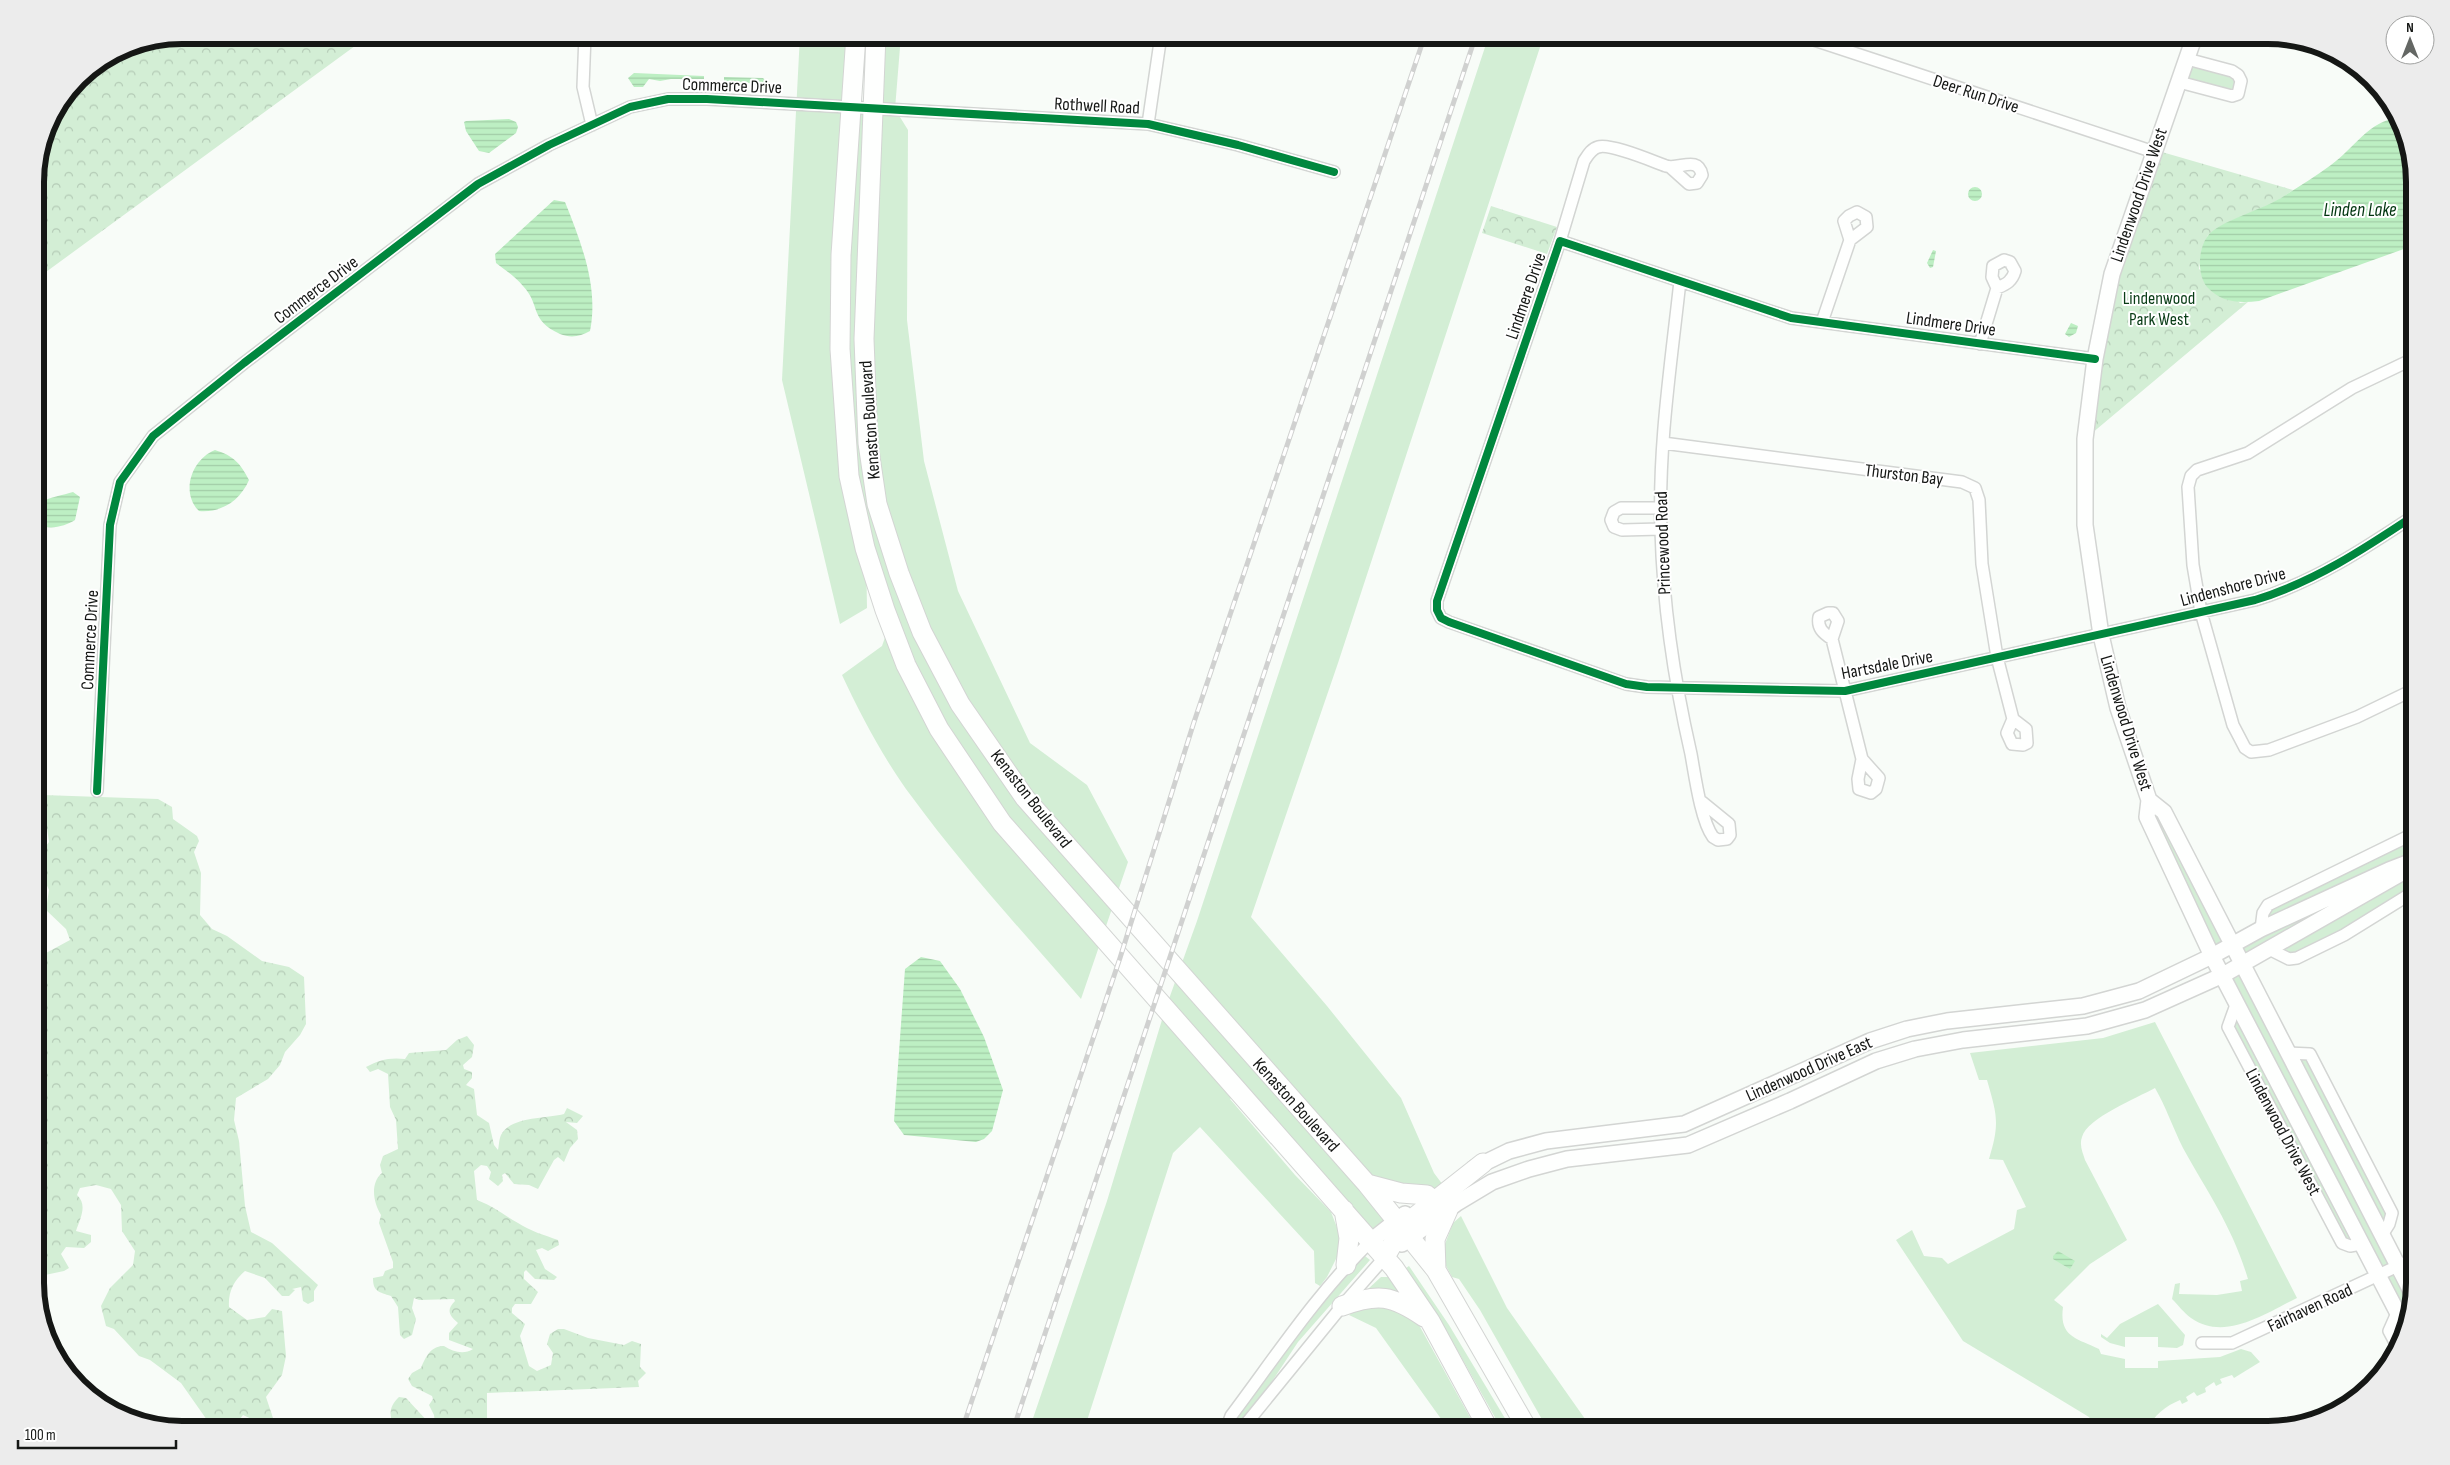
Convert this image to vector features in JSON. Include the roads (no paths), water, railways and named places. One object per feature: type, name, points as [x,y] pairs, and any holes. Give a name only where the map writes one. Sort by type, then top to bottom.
[{"type":"main road","name":"Kenaston Boulevard","points":[[855,44],[841,255],[840,330],[849,476],[866,548],[885,610],[906,665],[939,729],[1002,823],[1156,1000],[1372,1240],[1385,1257],[1430,1322],[1484,1421]]},
{"type":"main road","name":"Kenaston Boulevard","points":[[876,44],[864,339],[868,443],[877,504],[899,573],[922,632],[960,704],[1026,798],[1404,1227],[1436,1270],[1523,1421]]},
{"type":"main road","points":[[1385,1257],[1404,1227],[1483,1163]]},
{"type":"main road","points":[[1367,1184],[1401,1193],[1427,1195]]},
{"type":"main road","points":[[1344,1210],[1349,1238],[1346,1265]]},
{"type":"main road","points":[[1436,1270],[1435,1240],[1448,1210]]},
{"type":"main road","points":[[1342,1306],[1360,1299],[1383,1297],[1396,1300],[1430,1322]]},
{"type":"street","points":[[585,44],[583,87],[592,125]]},
{"type":"street","points":[[1148,124],[1160,44]]},
{"type":"street","name":"Deer Run Drive","points":[[1826,44],[2154,152]]},
{"type":"street","name":"Lindenwood Drive West","points":[[2192,44],[2112,274],[2094,359],[2085,439],[2085,525],[2101,635],[2118,708],[2149,800],[2147,817],[2212,956],[2401,1319],[2389,1332],[2394,1340]]},
{"type":"street","points":[[2179,82],[2232,96],[2238,94],[2240,88],[2238,75],[2232,71],[2187,59]]},
{"type":"street","name":"Commerce Drive","points":[[97,791],[110,525],[120,482],[153,436],[478,184],[549,146],[630,107],[668,99],[851,106]]},
{"type":"street","name":"Rothwell Road","points":[[851,106],[1148,124],[1238,145],[1334,172]]},
{"type":"street","points":[[1560,241],[1584,161],[1592,150],[1604,146],[1670,167]]},
{"type":"street","points":[[1822,322],[1850,240]]},
{"type":"street","name":"Lindmere Drive","points":[[1676,687],[1647,688],[1613,679],[1449,622],[1441,618],[1437,610],[1437,602],[1560,241],[1790,318],[2094,359]]},
{"type":"street","name":"Princewood Road","points":[[1680,281],[1663,443],[1660,529],[1663,585],[1676,687],[1702,802]]},
{"type":"street","points":[[1980,344],[1997,288]]},
{"type":"street","name":"Lindenshore Drive","points":[[2201,612],[2189,511],[2188,487],[2194,473],[2248,454],[2352,388],[2406,362]]},
{"type":"street","name":"Thurston Bay","points":[[1663,443],[1969,484],[1978,492],[1982,564],[1997,657],[2013,719]]},
{"type":"street","points":[[1660,529],[1622,530],[1614,527],[1611,520],[1614,512],[1622,508],[1661,508]]},
{"type":"street","name":"Lindenshore Drive","points":[[2101,635],[2255,600],[2282,592],[2308,581],[2360,551],[2406,521]]},
{"type":"street","points":[[2201,612],[2239,739],[2245,748],[2251,752],[2269,750],[2336,725],[2406,693]]},
{"type":"street","name":"Hartsdale Drive","points":[[1676,687],[1845,691],[2101,635]]},
{"type":"street","points":[[1832,639],[1862,759]]},
{"type":"street","name":"Lindenwood Drive West","points":[[2149,800],[2164,812],[2406,1281]]},
{"type":"street","points":[[2261,929],[2263,913],[2268,905],[2406,837]]},
{"type":"street","name":"Lindenwood Drive East","points":[[1404,1227],[1427,1195],[1483,1163],[1509,1151],[1546,1141],[1684,1124],[1888,1034],[1947,1021],[2048,1012],[2113,999],[2138,991],[2212,956],[2261,929],[2389,870],[2406,864]]},
{"type":"street","name":"Lindenwood Drive East","points":[[1372,1240],[1448,1210],[1492,1182],[1529,1169],[1567,1159],[1688,1145],[1790,1102],[1876,1061],[1915,1048],[1963,1040],[2095,1024],[2145,1010],[2223,975],[2396,876],[2406,868]]},
{"type":"street","points":[[2269,949],[2289,959],[2297,958],[2344,935],[2406,897]]},
{"type":"street","points":[[1229,1421],[1231,1416],[1346,1265],[1372,1240]]},
{"type":"street","points":[[1248,1421],[1342,1306],[1385,1257]]},
{"type":"street","name":"Fairhaven Road","points":[[2202,1343],[2232,1343],[2406,1263]]},
{"type":"water","points":[[634,73],[704,76],[704,79],[660,81],[649,79],[643,87],[634,87],[628,78]]},
{"type":"water","points":[[724,77],[763,78],[767,82],[766,90],[763,91],[763,84],[759,82],[755,85],[746,82],[741,85],[738,82],[724,81]]},
{"type":"water","points":[[509,119],[516,122],[518,127],[516,133],[489,153],[479,151],[466,131],[464,122],[466,121]]},
{"type":"water","name":"Linden Lake","points":[[2391,119],[2396,129],[2402,146],[2405,164],[2406,248],[2259,301],[2231,301],[2219,296],[2207,287],[2200,269],[2200,255],[2204,242],[2212,231],[2231,220],[2266,206],[2284,196],[2331,165],[2362,136]]},
{"type":"water","points":[[1975,187],[1980,189],[1982,194],[1980,199],[1975,201],[1970,199],[1968,194],[1970,189]]},
{"type":"water","points":[[554,200],[565,202],[577,233],[590,281],[592,314],[590,331],[579,336],[568,336],[550,329],[539,318],[532,300],[523,286],[496,263],[495,254]]},
{"type":"water","points":[[1933,250],[1936,251],[1933,267],[1930,268],[1927,263]]},
{"type":"water","points":[[2071,323],[2078,326],[2076,333],[2069,337],[2065,334]]},
{"type":"water","points":[[215,450],[236,461],[249,480],[235,500],[229,504],[215,510],[199,511],[190,495],[191,477],[200,461],[207,454]]},
{"type":"water","points":[[73,492],[80,497],[75,520],[57,527],[44,527],[44,501]]},
{"type":"water","points":[[921,957],[940,961],[960,989],[984,1037],[1003,1090],[992,1131],[984,1139],[976,1142],[904,1135],[894,1121],[905,969]]},
{"type":"water","points":[[2058,1251],[2075,1261],[2070,1269],[2053,1259],[2053,1256]]},
{"type":"railway","points":[[965,1421],[1120,958],[1194,722],[1422,44]]},
{"type":"railway","points":[[1016,1421],[1473,44]]},
{"type":"park label","name":"Lindenwood Park West","points":[[2159,308]]}]
